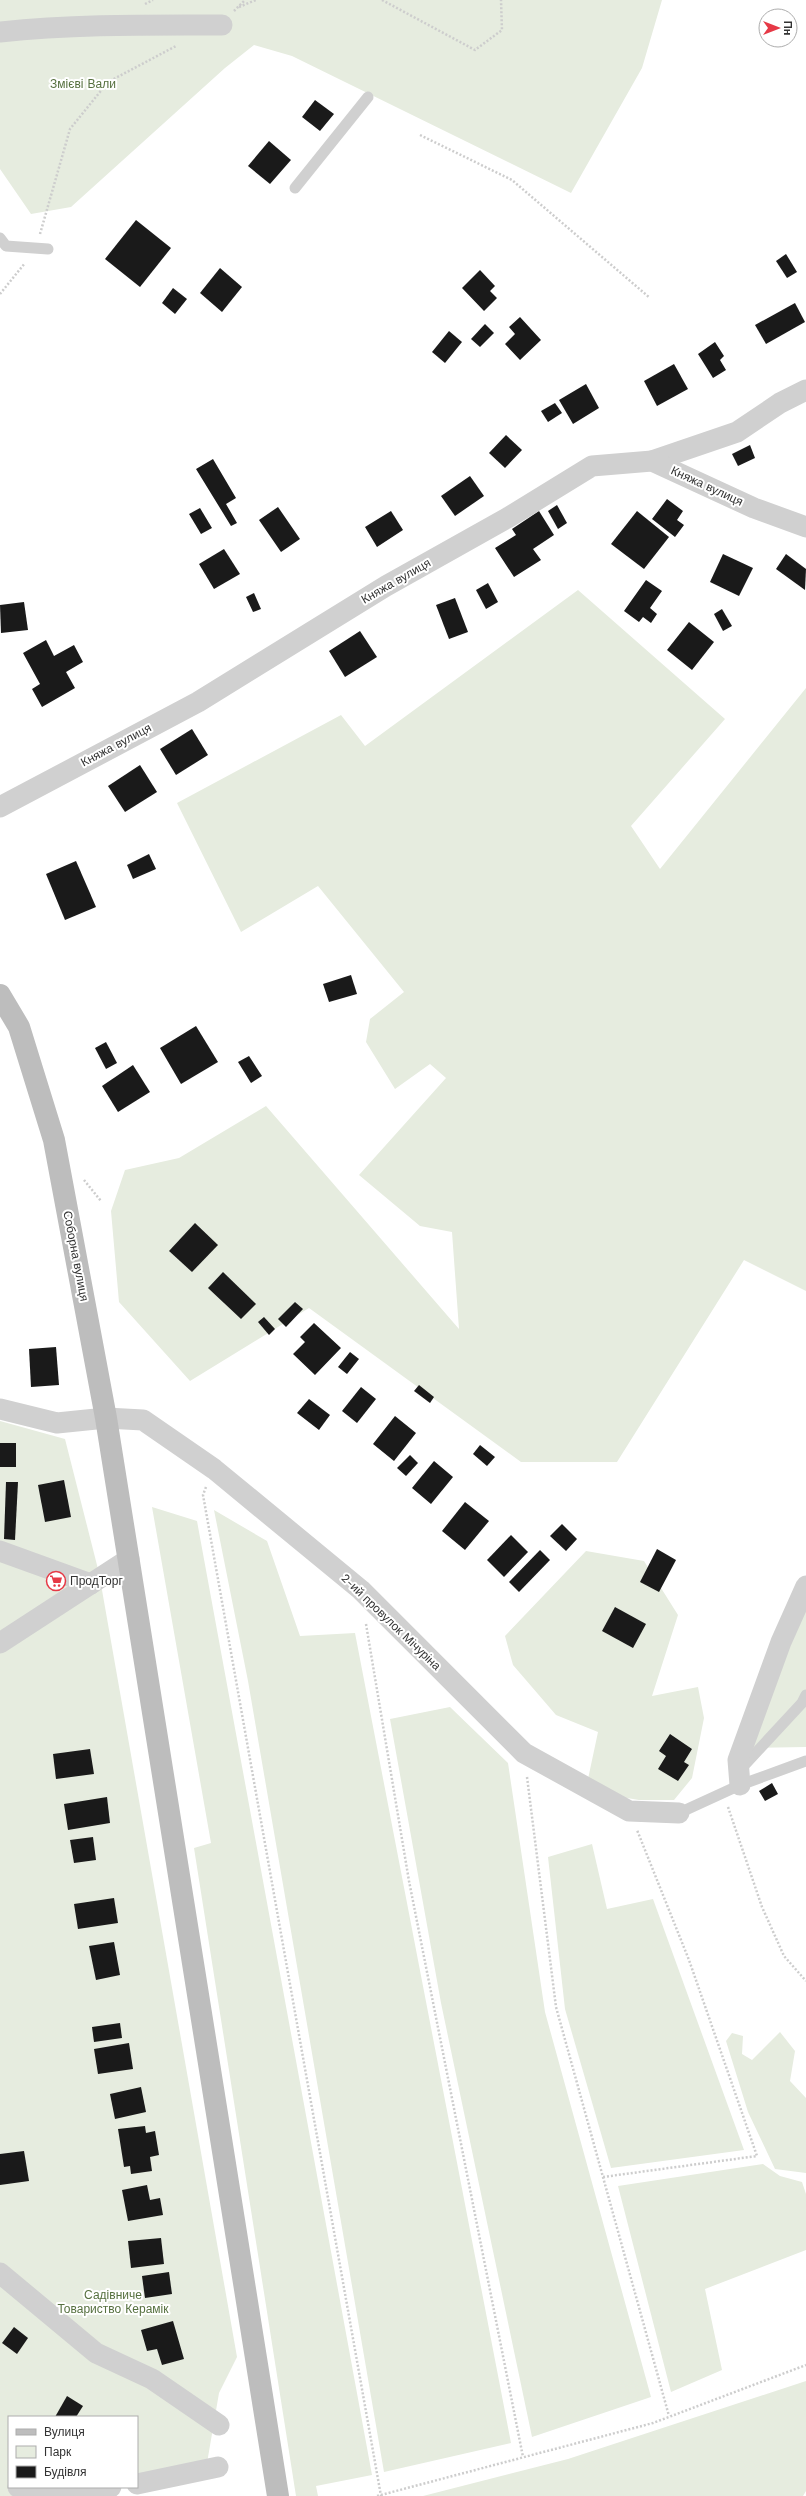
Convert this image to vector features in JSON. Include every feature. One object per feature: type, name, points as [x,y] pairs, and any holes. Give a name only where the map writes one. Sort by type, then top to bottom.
[{"type":"main road","name":"Соборна вулиця","points":[[0,995],[19,1027],[54,1140],[106,1418],[278,2496]]},
{"type":"street","points":[[0,32],[85,26],[222,25]]},
{"type":"street","points":[[652,461],[737,432],[780,403],[806,390]]},
{"type":"street","name":"Княжа вулиця","points":[[0,807],[198,702],[386,586],[508,517],[592,466],[652,461],[754,508],[806,527]]},
{"type":"street","points":[[0,1409],[57,1423],[106,1418]]},
{"type":"street","name":"2-ий провулок Мічуріна","points":[[106,1418],[143,1420],[214,1469],[361,1590],[524,1753],[629,1812],[679,1812]]},
{"type":"street","points":[[0,1551],[91,1584]]},
{"type":"street","points":[[0,1643],[129,1559]]},
{"type":"street","points":[[734,1784],[738,1760],[781,1642],[806,1586]]},
{"type":"street","points":[[0,2273],[96,2353],[152,2380],[219,2425]]},
{"type":"street","points":[[138,2484],[218,2467]]},
{"type":"street","points":[[32,2488],[74,2491],[102,2488]]},
{"type":"lane","points":[[295,188],[368,97]]},
{"type":"lane","points":[[0,238],[6,246],[48,249]]},
{"type":"lane","points":[[734,1784],[802,1703],[806,1694]]},
{"type":"lane","points":[[679,1812],[734,1784],[806,1761]]},
{"type":"path","points":[[238,7],[256,0]]},
{"type":"path","points":[[382,0],[475,50],[502,30],[501,0]]},
{"type":"path","points":[[0,294],[36,248],[70,129],[108,82],[180,44]]},
{"type":"path","points":[[420,135],[512,180],[650,298]]},
{"type":"path","points":[[214,1469],[203,1495],[381,2495]]},
{"type":"path","points":[[366,1622],[408,1881],[523,2457]]},
{"type":"path","points":[[524,1753],[556,2007],[669,2416]]},
{"type":"path","points":[[734,1784],[762,1907],[784,1956],[806,1981]]},
{"type":"path","points":[[603,2177],[757,2156],[689,1960],[629,1812]]},
{"type":"path","points":[[377,2496],[669,2416],[806,2365]]},
{"type":"green space","name":"Змієві Вали","points":[[0,0],[662,0],[642,68],[571,193],[292,56],[254,45],[225,68],[71,207],[31,214],[0,169]]},
{"type":"green space","points":[[578,590],[725,719],[631,826],[660,869],[806,688],[806,1291],[744,1260],[617,1462],[521,1462],[309,1308],[190,1381],[119,1302],[111,1211],[125,1170],[179,1158],[266,1106],[459,1329],[452,1232],[420,1226],[359,1175],[446,1078],[430,1064],[395,1089],[366,1042],[370,1019],[404,992],[318,886],[241,932],[177,803],[341,715],[365,746]]},
{"type":"green space","name":"Садівниче Товариство Керамік","points":[[0,1421],[65,1439],[99,1573],[237,2357],[219,2393],[207,2463],[138,2478],[138,2416],[8,2416],[8,2488],[65,2496],[0,2496]]},
{"type":"green space","points":[[152,1507],[197,1521],[372,2475],[316,2486],[318,2496],[296,2496],[194,1848],[211,1843]]},
{"type":"green space","points":[[214,1510],[267,1541],[300,1636],[355,1633],[511,2443],[384,2472],[248,1681]]},
{"type":"green space","points":[[586,1551],[644,1561],[678,1615],[652,1696],[698,1687],[704,1718],[692,1778],[674,1800],[639,1800],[615,1796],[588,1779],[598,1732],[556,1715],[513,1665],[505,1636]]},
{"type":"green space","points":[[806,1601],[806,1747],[749,1748]]},
{"type":"green space","points":[[450,1707],[508,1763],[545,2012],[651,2397],[532,2437],[441,2003],[390,1719]]},
{"type":"green space","points":[[592,1844],[607,1909],[653,1899],[744,2150],[611,2168],[565,2009],[548,1857]]},
{"type":"green space","points":[[780,2032],[795,2051],[790,2081],[806,2098],[806,2173],[775,2169],[748,2112],[726,2041],[732,2033],[743,2036],[742,2054],[752,2060]]},
{"type":"green space","points":[[763,2164],[780,2176],[802,2182],[806,2194],[806,2250],[705,2289],[722,2370],[671,2392],[618,2186]]},
{"type":"green space","points":[[806,2381],[806,2491],[803,2496],[423,2496],[568,2459]]},
{"type":"building","points":[[315,100],[334,114],[320,131],[302,117]]},
{"type":"building","points":[[269,141],[291,160],[270,184],[248,166]]},
{"type":"building","points":[[136,220],[171,248],[140,287],[105,259]]},
{"type":"building","points":[[786,254],[797,272],[787,278],[776,261]]},
{"type":"building","points":[[220,268],[242,287],[222,312],[200,293]]},
{"type":"building","points":[[480,270],[495,286],[490,291],[497,298],[484,311],[462,288]]},
{"type":"building","points":[[173,288],[187,299],[175,314],[162,303]]},
{"type":"building","points":[[795,303],[805,322],[766,344],[755,325]]},
{"type":"building","points":[[520,317],[541,340],[520,360],[505,344],[515,334],[509,327]]},
{"type":"building","points":[[485,324],[494,333],[480,347],[471,339]]},
{"type":"building","points":[[449,331],[462,342],[445,363],[432,352]]},
{"type":"building","points":[[715,342],[724,356],[720,360],[726,370],[713,378],[698,354]]},
{"type":"building","points":[[674,364],[688,389],[657,406],[644,381]]},
{"type":"building","points":[[586,384],[599,408],[573,424],[559,400]]},
{"type":"building","points":[[555,403],[562,413],[548,422],[541,411]]},
{"type":"building","points":[[506,435],[522,450],[505,468],[489,453]]},
{"type":"building","points":[[750,445],[755,458],[738,466],[732,454]]},
{"type":"building","points":[[213,459],[236,498],[226,504],[237,523],[231,526],[196,469]]},
{"type":"building","points":[[470,476],[484,496],[455,516],[441,496]]},
{"type":"building","points":[[667,499],[683,511],[677,520],[684,525],[675,537],[652,519]]},
{"type":"building","points":[[557,505],[567,523],[558,529],[548,511]]},
{"type":"building","points":[[278,507],[300,539],[281,552],[259,520]]},
{"type":"building","points":[[200,508],[212,528],[201,534],[189,514]]},
{"type":"building","points":[[391,511],[403,530],[377,547],[365,527]]},
{"type":"building","points":[[539,511],[554,535],[533,549],[541,560],[514,577],[495,548],[516,535],[512,529]]},
{"type":"building","points":[[637,511],[669,537],[644,569],[611,544]]},
{"type":"building","points":[[224,549],[240,574],[214,589],[199,564]]},
{"type":"building","points":[[723,554],[753,568],[739,596],[710,582]]},
{"type":"building","points":[[786,554],[806,569],[805,590],[776,569]]},
{"type":"building","points":[[646,580],[662,591],[650,608],[657,614],[651,623],[643,617],[639,622],[624,611]]},
{"type":"building","points":[[488,583],[498,602],[486,609],[476,590]]},
{"type":"building","points":[[254,593],[261,609],[253,612],[246,597]]},
{"type":"building","points":[[455,598],[468,632],[449,639],[436,605]]},
{"type":"building","points":[[24,602],[28,630],[1,633],[0,605]]},
{"type":"building","points":[[722,609],[732,626],[723,631],[714,614]]},
{"type":"building","points":[[689,622],[714,642],[692,670],[667,650]]},
{"type":"building","points":[[360,631],[377,657],[345,677],[329,651]]},
{"type":"building","points":[[46,640],[54,656],[74,645],[83,662],[66,672],[75,688],[42,707],[32,689],[40,684],[23,653]]},
{"type":"building","points":[[192,729],[208,755],[176,775],[160,749]]},
{"type":"building","points":[[140,765],[157,792],[125,812],[108,786]]},
{"type":"building","points":[[149,854],[156,869],[133,879],[127,865]]},
{"type":"building","points":[[76,861],[96,907],[65,920],[46,874]]},
{"type":"building","points":[[351,975],[357,994],[329,1002],[323,984]]},
{"type":"building","points":[[196,1026],[218,1062],[181,1084],[160,1048]]},
{"type":"building","points":[[106,1042],[117,1063],[106,1069],[95,1048]]},
{"type":"building","points":[[249,1056],[262,1076],[251,1083],[238,1062]]},
{"type":"building","points":[[133,1065],[150,1092],[118,1112],[102,1086]]},
{"type":"building","points":[[195,1223],[218,1245],[192,1272],[169,1251]]},
{"type":"building","points":[[223,1272],[256,1304],[241,1319],[208,1288]]},
{"type":"building","points":[[295,1302],[303,1309],[286,1327],[278,1319]]},
{"type":"building","points":[[264,1317],[275,1329],[269,1335],[258,1322]]},
{"type":"building","points":[[314,1323],[341,1348],[315,1375],[293,1354],[305,1342],[300,1337]]},
{"type":"building","points":[[56,1347],[59,1385],[31,1387],[29,1349]]},
{"type":"building","points":[[350,1352],[359,1359],[347,1374],[338,1367]]},
{"type":"building","points":[[419,1385],[434,1397],[430,1403],[414,1391]]},
{"type":"building","points":[[361,1387],[376,1399],[357,1423],[342,1411]]},
{"type":"building","points":[[309,1399],[330,1415],[319,1430],[297,1413]]},
{"type":"building","points":[[395,1416],[416,1433],[394,1461],[373,1444]]},
{"type":"building","points":[[0,1443],[16,1443],[16,1467],[0,1467]]},
{"type":"building","points":[[480,1445],[495,1457],[487,1466],[473,1454]]},
{"type":"building","points":[[410,1455],[418,1463],[406,1476],[397,1468]]},
{"type":"building","points":[[434,1461],[453,1477],[431,1504],[412,1488]]},
{"type":"building","points":[[64,1480],[71,1517],[45,1522],[38,1485]]},
{"type":"building","points":[[6,1482],[18,1482],[15,1540],[4,1539]]},
{"type":"building","points":[[465,1502],[489,1521],[465,1550],[442,1531]]},
{"type":"building","points":[[562,1524],[577,1539],[566,1551],[550,1536]]},
{"type":"building","points":[[511,1535],[528,1552],[504,1577],[487,1560]]},
{"type":"building","points":[[657,1549],[676,1560],[659,1592],[640,1582]]},
{"type":"building","points":[[540,1550],[550,1560],[519,1592],[509,1582]]},
{"type":"building","points":[[615,1607],[646,1624],[633,1648],[602,1631]]},
{"type":"building","points":[[670,1734],[692,1749],[684,1762],[689,1765],[678,1781],[658,1769],[666,1756],[659,1751]]},
{"type":"building","points":[[90,1749],[94,1774],[56,1779],[53,1754]]},
{"type":"building","points":[[772,1783],[778,1794],[765,1801],[759,1791]]},
{"type":"building","points":[[107,1797],[110,1823],[68,1830],[64,1804]]},
{"type":"building","points":[[93,1837],[96,1860],[74,1863],[70,1840]]},
{"type":"building","points":[[114,1898],[118,1923],[78,1929],[74,1904]]},
{"type":"building","points":[[114,1942],[120,1975],[96,1980],[89,1946]]},
{"type":"building","points":[[120,2023],[122,2038],[94,2042],[92,2027]]},
{"type":"building","points":[[129,2043],[133,2069],[98,2074],[94,2049]]},
{"type":"building","points":[[141,2087],[146,2112],[115,2119],[110,2094]]},
{"type":"building","points":[[145,2126],[146,2133],[155,2131],[159,2155],[150,2157],[152,2171],[131,2174],[130,2166],[124,2167],[118,2129]]},
{"type":"building","points":[[24,2151],[29,2181],[0,2185],[0,2154]]},
{"type":"building","points":[[147,2185],[150,2200],[160,2198],[163,2215],[128,2221],[122,2190]]},
{"type":"building","points":[[161,2238],[164,2264],[131,2268],[128,2241]]},
{"type":"building","points":[[169,2272],[172,2294],[145,2298],[142,2276]]},
{"type":"building","points":[[173,2321],[184,2359],[162,2365],[157,2349],[147,2351],[141,2330]]},
{"type":"building","points":[[14,2327],[28,2338],[17,2354],[2,2343]]},
{"type":"building","points":[[67,2396],[83,2406],[77,2416],[56,2416]]},
{"type":"place","name":"ПродТорг","points":[[56,1581]]}]
